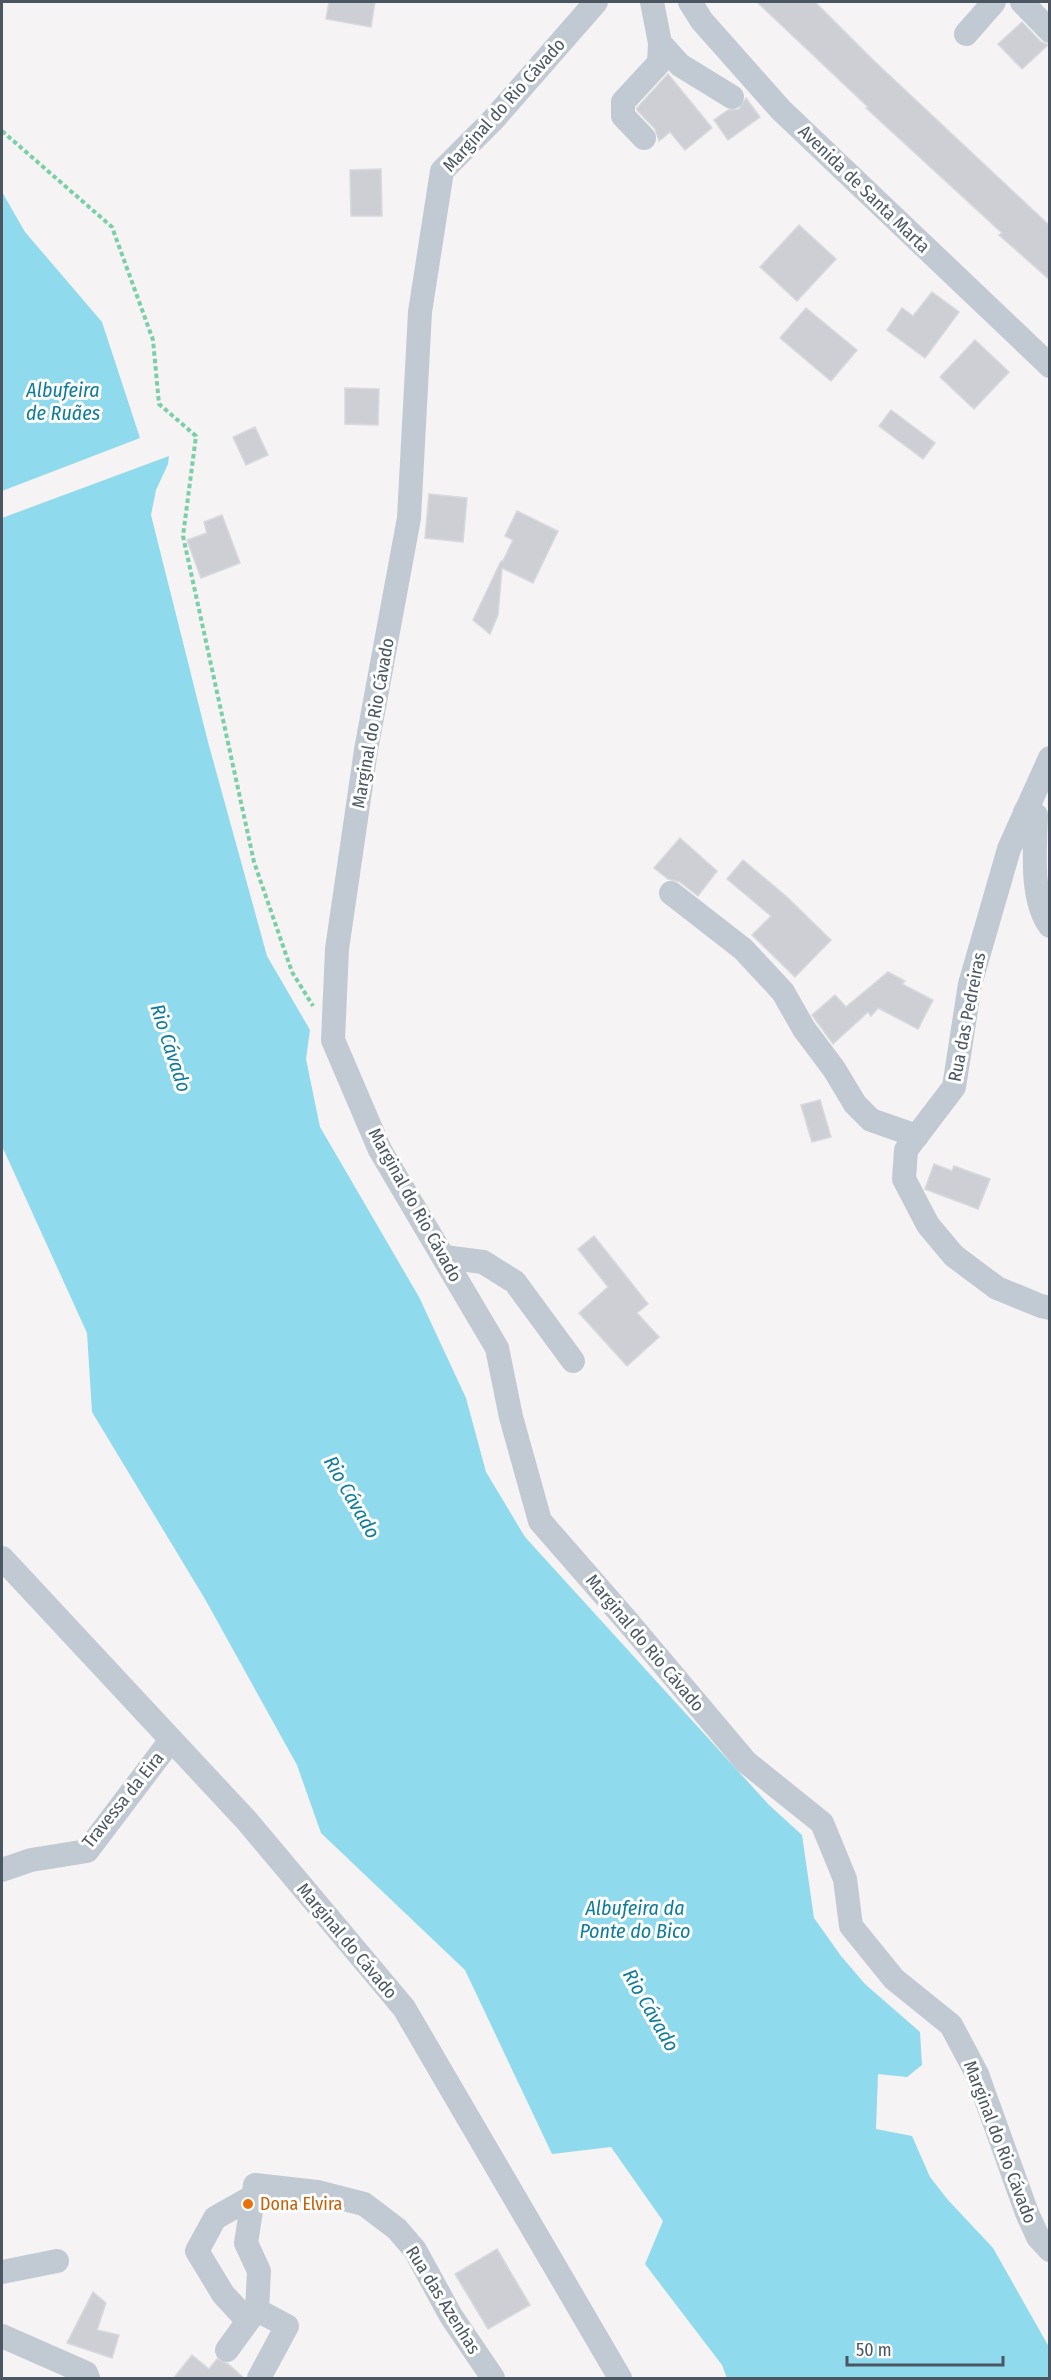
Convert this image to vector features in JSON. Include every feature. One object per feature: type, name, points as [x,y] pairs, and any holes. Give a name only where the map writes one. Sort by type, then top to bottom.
[{"type":"street","name":"Marginal do Rio Cávado","points":[[596,2],[492,121],[442,171],[420,312],[409,518],[366,750],[337,949],[333,1040],[380,1150],[497,1348],[511,1417],[540,1521],[746,1762],[822,1823],[845,1879],[851,1926],[894,1979],[951,2025],[976,2074],[1027,2213],[1038,2237],[1050,2250]]},
{"type":"street","points":[[644,138],[623,116],[623,102],[659,63],[660,43],[652,2]]},
{"type":"street","name":"Avenida de Santa Marta","points":[[690,2],[702,21],[782,110],[1050,366]]},
{"type":"street","points":[[966,34],[994,2]]},
{"type":"street","points":[[1022,2],[1050,31]]},
{"type":"street","points":[[660,43],[680,65],[732,97]]},
{"type":"street","name":"Rua das Pedreiras","points":[[1047,769],[1010,849],[970,984],[954,1087],[906,1150],[904,1179],[928,1225],[954,1256],[997,1288],[1050,1308]]},
{"type":"street","points":[[1026,812],[1036,815],[1038,898],[1043,918],[1050,926]]},
{"type":"street","points":[[671,893],[743,949],[783,992],[804,1029],[855,1104],[871,1120],[917,1136]]},
{"type":"street","points":[[444,1257],[483,1262],[515,1282],[573,1360]]},
{"type":"street","name":"Marginal do Cávado","points":[[2,1558],[247,1821],[404,2008],[620,2379]]},
{"type":"street","name":"Travessa da Eira","points":[[2,1870],[31,1860],[87,1851],[171,1740]]},
{"type":"street","points":[[255,2190],[215,2218],[197,2251],[223,2294],[253,2315],[287,2326],[259,2379]]},
{"type":"street","points":[[227,2350],[253,2315],[259,2271],[246,2243],[255,2190]]},
{"type":"street","name":"Rua das Azenhas","points":[[255,2190],[317,2192],[364,2204],[397,2229],[416,2250],[451,2316],[493,2379]]},
{"type":"street","points":[[2,2272],[57,2261]]},
{"type":"street","points":[[2,2336],[86,2373],[88,2379]]},
{"type":"path","points":[[2,131],[112,227],[153,340],[159,404],[196,436],[183,536],[254,862],[292,972],[316,1011]]},
{"type":"water","name":"Albufeira de Ruães","points":[[2,192],[25,232],[102,322],[140,438],[2,491]]},
{"type":"water","name":"Albufeira da Ponte do Bico","points":[[169,456],[168,464],[156,490],[151,515],[208,742],[267,956],[310,1030],[306,1059],[320,1127],[419,1297],[466,1398],[486,1472],[525,1537],[769,1805],[802,1835],[814,1918],[841,1956],[865,1984],[920,2032],[922,2065],[907,2077],[878,2074],[876,2129],[912,2136],[930,2177],[948,2200],[993,2248],[1049,2347],[1049,2378],[727,2378],[722,2365],[645,2264],[663,2221],[611,2147],[552,2154],[465,1970],[321,1833],[297,1765],[205,1599],[92,1412],[87,1333],[2,1146],[2,518]]},
{"type":"building","points":[[329,2],[375,2],[371,27],[326,19]]},
{"type":"building","points":[[757,2],[815,2],[872,59],[1050,226],[1050,280],[999,235],[1002,233],[866,108],[868,107]]},
{"type":"building","points":[[1022,22],[1040,41],[1048,45],[1022,69],[998,44]]},
{"type":"building","points":[[668,74],[712,128],[685,150],[670,132],[659,141],[655,129],[637,110]]},
{"type":"building","points":[[746,98],[760,117],[728,140],[714,120],[728,110],[739,109]]},
{"type":"building","points":[[381,169],[382,216],[351,216],[350,170]]},
{"type":"building","points":[[799,225],[836,259],[797,301],[760,267]]},
{"type":"building","points":[[932,292],[959,312],[925,358],[887,330],[902,308],[913,316]]},
{"type":"building","points":[[806,308],[857,350],[831,381],[780,338]]},
{"type":"building","points":[[975,340],[1009,372],[974,409],[940,377]]},
{"type":"building","points":[[345,388],[379,389],[378,425],[345,424]]},
{"type":"building","points":[[891,410],[935,443],[923,459],[879,426]]},
{"type":"building","points":[[255,427],[268,455],[246,465],[233,437]]},
{"type":"building","points":[[429,494],[467,498],[463,542],[425,538]]},
{"type":"building","points":[[517,511],[558,531],[533,583],[502,568],[498,615],[490,634],[473,620],[513,540],[505,536]]},
{"type":"building","points":[[222,515],[240,563],[201,578],[187,540],[207,533],[204,522]]},
{"type":"building","points":[[680,838],[717,871],[698,896],[680,882],[668,879],[654,868]]},
{"type":"building","points":[[743,860],[787,897],[831,940],[795,977],[752,935],[771,916],[727,879]]},
{"type":"building","points":[[888,972],[905,981],[902,984],[933,1000],[918,1029],[878,1008],[871,1016],[868,1012],[833,1044],[812,1015],[835,995],[846,1007]]},
{"type":"building","points":[[820,1100],[831,1137],[812,1142],[801,1105]]},
{"type":"building","points":[[934,1164],[952,1171],[954,1166],[990,1179],[978,1209],[925,1189]]},
{"type":"building","points":[[594,1236],[648,1304],[637,1313],[659,1337],[627,1366],[579,1313],[608,1287],[578,1249]]},
{"type":"building","points":[[497,2249],[530,2305],[488,2329],[455,2274]]},
{"type":"building","points":[[93,2292],[106,2303],[97,2330],[119,2335],[112,2358],[67,2343]]},
{"type":"building","points":[[192,2355],[209,2369],[217,2359],[228,2364],[245,2379],[173,2379]]},
{"type":"place","name":"Dona Elvira","points":[[248,2204]]},
{"type":"water label","name":"Rio Cávado","points":[[171,1048]]},
{"type":"water label","name":"Rio Cávado","points":[[352,1497]]},
{"type":"water label","name":"Rio Cávado","points":[[651,2010]]}]
